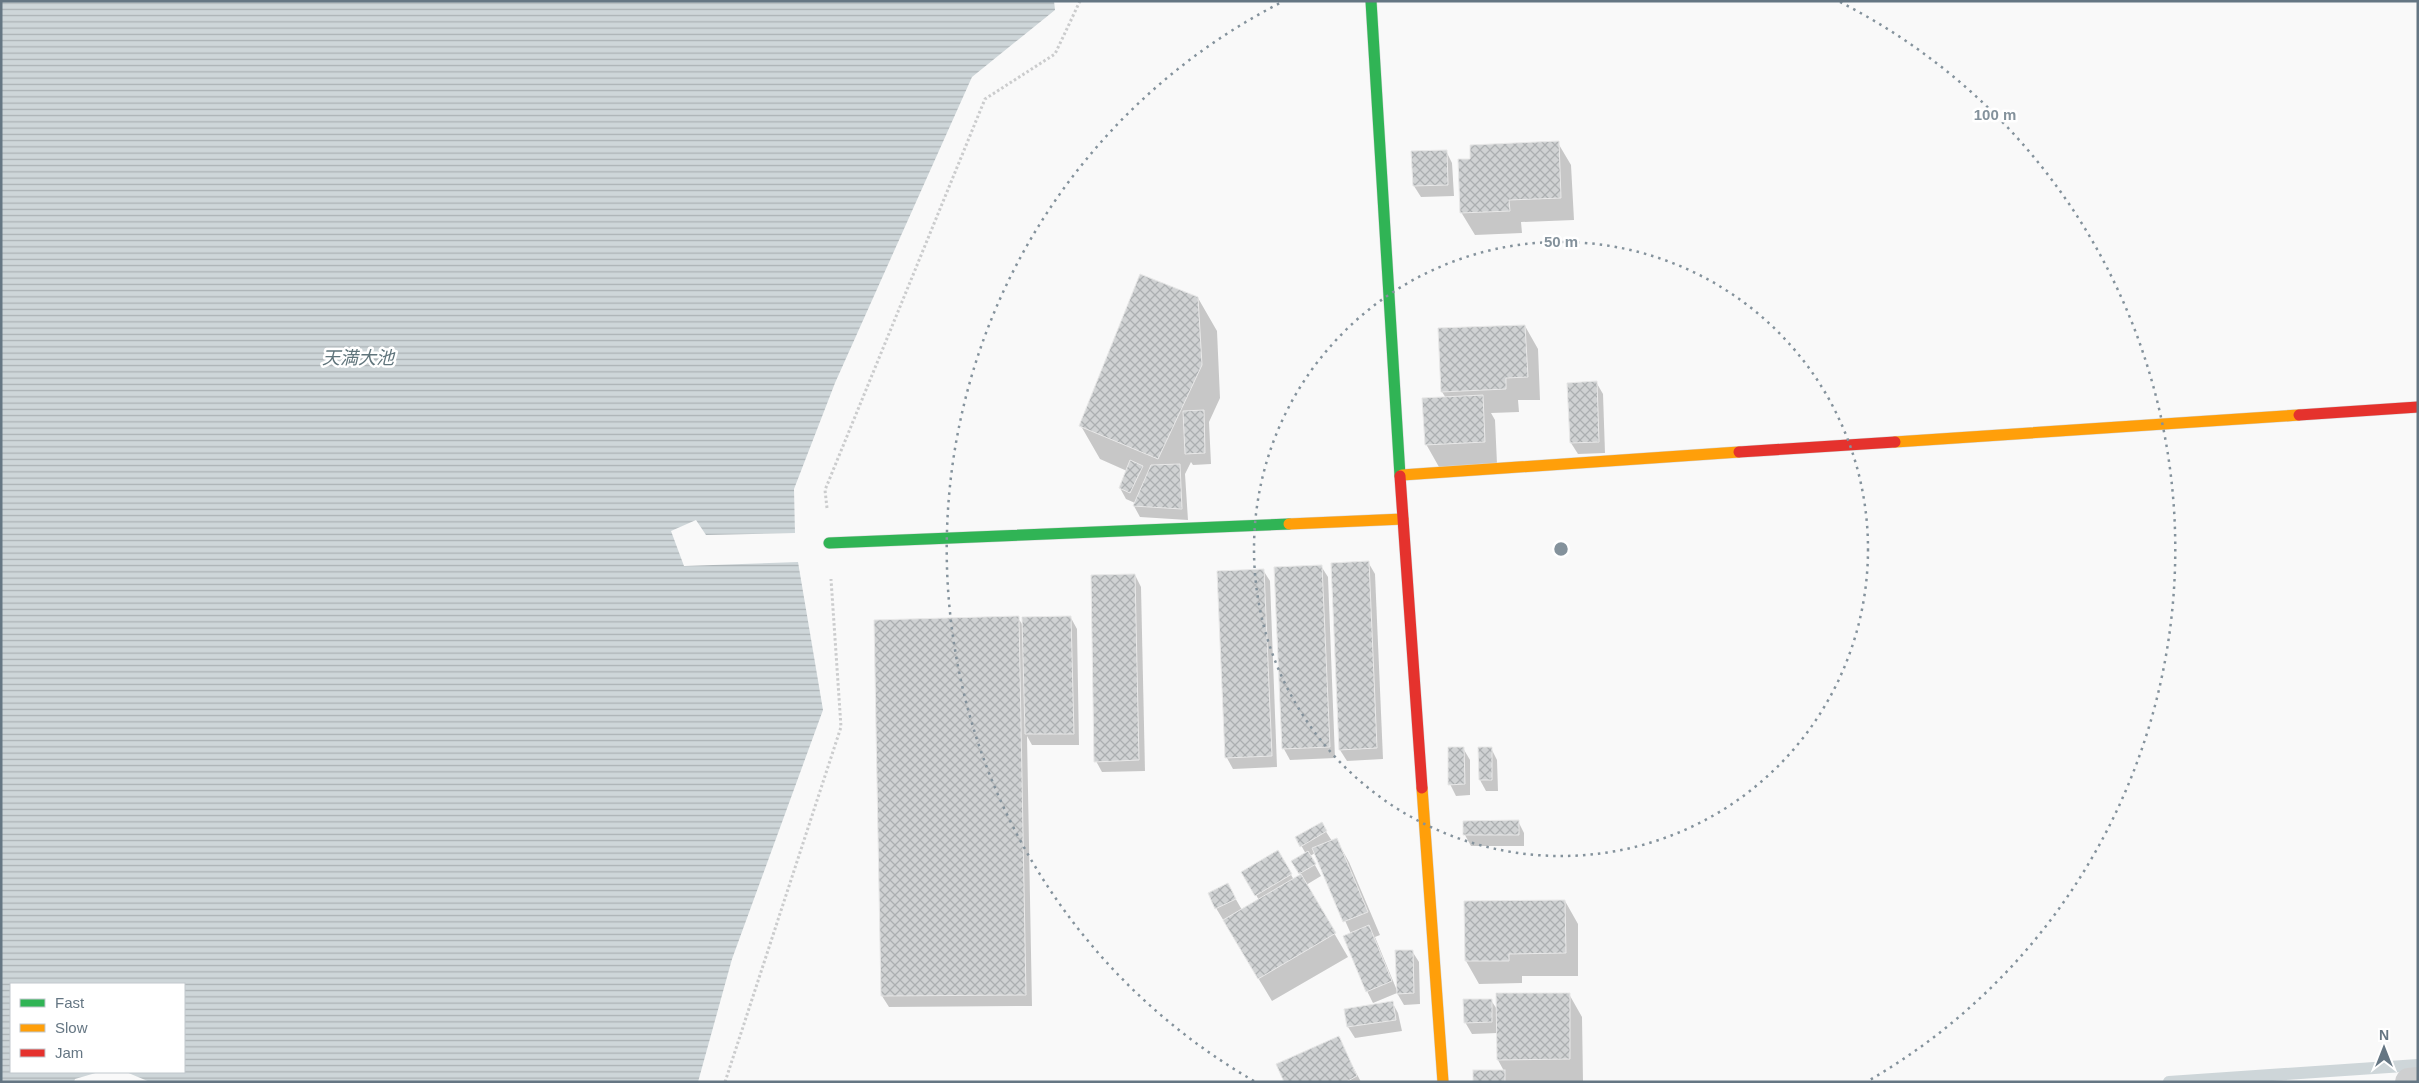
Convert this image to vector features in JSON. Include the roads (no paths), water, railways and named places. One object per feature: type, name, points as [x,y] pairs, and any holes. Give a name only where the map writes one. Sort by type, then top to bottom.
[{"type":"street","points":[[1371,1],[1402,474],[1403,519],[1444,1082]]},
{"type":"street","points":[[1402,474],[2418,407]]},
{"type":"street","points":[[829,543],[1403,519]]},
{"type":"street","points":[[2409,1082],[2418,1081]]},
{"type":"water","name":"天満大池","points":[[1,1],[1054,1],[1055,10],[972,77],[835,383],[794,489],[795,533],[706,535],[696,520],[671,531],[684,566],[798,562],[823,710],[732,959],[698,1082],[150,1082],[128,1073],[185,1073],[185,983],[10,983],[10,1073],[96,1073],[75,1079],[74,1082],[1,1082]]},
{"type":"waterway","points":[[2169,1082],[2418,1065]]}]
